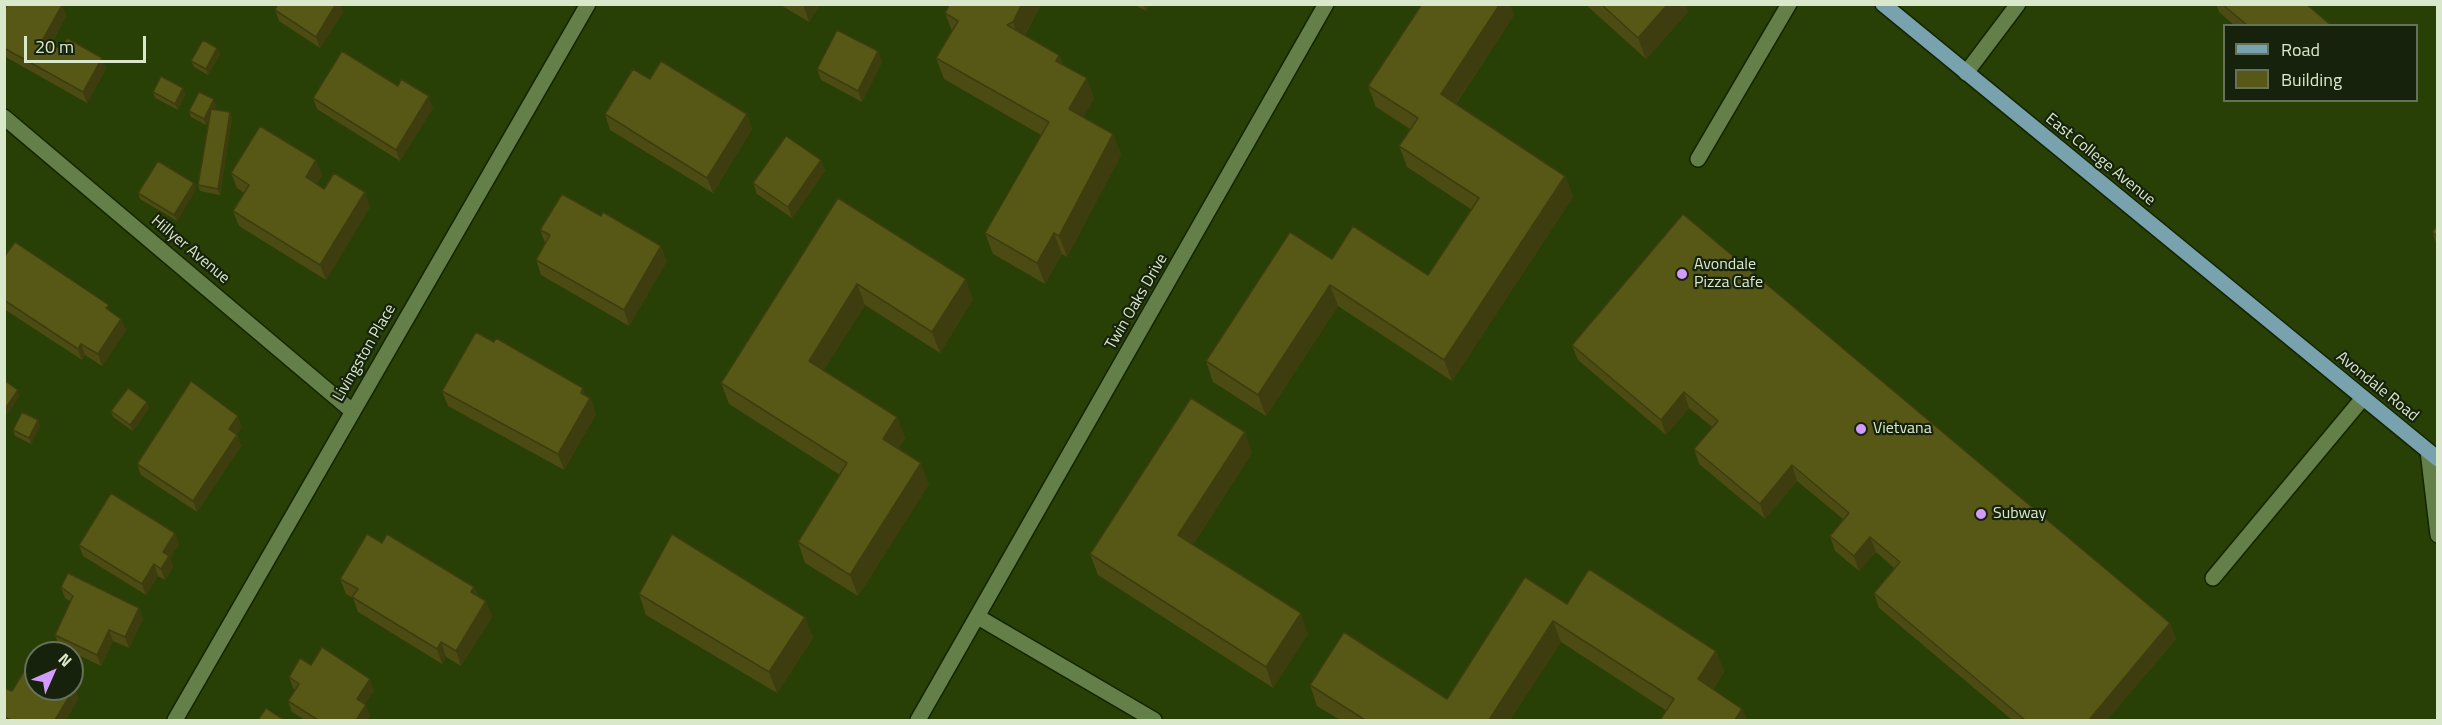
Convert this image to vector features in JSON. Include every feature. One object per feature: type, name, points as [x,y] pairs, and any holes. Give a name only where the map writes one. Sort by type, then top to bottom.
[{"type":"main road","name":"East College Avenue","points":[[1883,4],[2294,343]]},
{"type":"main road","name":"Avondale Road","points":[[2294,343],[2433,455]]},
{"type":"street","name":"Livingston Place","points":[[175,720],[588,4]]},
{"type":"street","name":"Twin Oaks Drive","points":[[918,720],[1326,4]]},
{"type":"street","points":[[1698,159],[1789,4]]},
{"type":"street","points":[[1966,73],[2019,4]]},
{"type":"street","name":"Hillyer Avenue","points":[[4,117],[352,411]]},
{"type":"street","points":[[2213,578],[2363,398]]},
{"type":"street","points":[[2433,455],[2438,535]]},
{"type":"street","points":[[978,617],[1154,720]]},
{"type":"building","points":[[8,4],[62,5],[43,39],[61,49],[67,38],[102,58],[83,92],[4,48],[4,10]]},
{"type":"building","points":[[278,4],[336,4],[316,37],[275,10]]},
{"type":"building","points":[[950,4],[1022,4],[1013,22],[1007,25],[1059,55],[1056,61],[1087,78],[1069,109],[1113,134],[1059,236],[1054,233],[1037,263],[985,233],[1049,122],[936,58],[958,21],[945,13]]},
{"type":"building","points":[[1422,4],[1500,4],[1441,94],[1565,176],[1444,360],[1330,285],[1258,395],[1206,361],[1290,232],[1332,259],[1353,226],[1428,275],[1479,198],[1399,146],[1418,118],[1368,86]]},
{"type":"building","points":[[1601,4],[1668,4],[1638,38]]},
{"type":"building","points":[[2222,4],[2306,4],[2330,24],[2246,24]]},
{"type":"building","points":[[837,30],[878,51],[858,91],[817,69]]},
{"type":"building","points":[[203,40],[217,48],[206,69],[191,61]]},
{"type":"building","points":[[342,51],[398,86],[401,79],[429,96],[396,150],[313,98]]},
{"type":"building","points":[[661,61],[747,114],[707,178],[605,114],[633,69],[650,79]]},
{"type":"building","points":[[161,76],[183,88],[175,104],[153,92]]},
{"type":"building","points":[[199,92],[214,99],[204,119],[189,111]]},
{"type":"building","points":[[211,109],[230,112],[218,189],[198,185]]},
{"type":"building","points":[[260,126],[316,160],[306,177],[324,189],[334,173],[365,192],[320,265],[233,211],[249,185],[231,173]]},
{"type":"building","points":[[786,136],[821,160],[788,207],[753,183]]},
{"type":"building","points":[[158,161],[194,183],[174,215],[138,193]]},
{"type":"building","points":[[562,194],[601,216],[603,212],[661,246],[624,310],[536,260],[550,235],[540,230]]},
{"type":"building","points":[[838,198],[966,279],[932,332],[857,284],[809,361],[897,417],[883,439],[921,463],[850,575],[798,542],[847,463],[721,383]]},
{"type":"building","points":[[1683,214],[2170,623],[2089,720],[2025,720],[1874,593],[1900,562],[1870,537],[1854,556],[1830,536],[1849,513],[1792,465],[1760,504],[1694,449],[1718,421],[1684,392],[1661,420],[1572,345]]},
{"type":"building","points":[[2438,225],[2438,237],[2432,232]]},
{"type":"building","points":[[15,242],[109,305],[106,308],[121,319],[98,354],[81,344],[78,349],[4,300],[4,257]]},
{"type":"building","points":[[476,332],[494,342],[496,338],[583,388],[581,393],[590,398],[558,454],[442,391]]},
{"type":"building","points":[[4,380],[18,390],[5,409],[4,408]]},
{"type":"building","points":[[191,381],[238,416],[229,429],[237,435],[193,501],[137,464]]},
{"type":"building","points":[[128,388],[147,402],[130,425],[111,411]]},
{"type":"building","points":[[1191,398],[1245,432],[1178,535],[1301,613],[1266,667],[1090,554]]},
{"type":"building","points":[[22,412],[38,420],[29,438],[13,430]]},
{"type":"building","points":[[111,493],[175,533],[163,552],[169,556],[161,569],[154,564],[142,584],[79,545]]},
{"type":"building","points":[[367,534],[382,543],[387,534],[474,587],[471,592],[486,601],[456,651],[441,642],[437,649],[352,597],[358,589],[340,579]]},
{"type":"building","points":[[672,534],[805,617],[769,672],[639,594]]},
{"type":"building","points":[[1589,569],[1716,651],[1698,679],[1742,709],[1735,720],[1660,720],[1674,699],[1553,621],[1489,720],[1365,720],[1310,685],[1344,632],[1447,699],[1525,577],[1567,604]]},
{"type":"building","points":[[68,573],[139,608],[125,637],[109,630],[97,655],[84,649],[84,641],[68,641],[55,635],[73,596],[61,587]]},
{"type":"building","points":[[322,647],[370,679],[357,699],[366,705],[356,720],[318,720],[288,701],[299,684],[289,677],[300,658],[311,665]]},
{"type":"building","points":[[24,671],[24,701],[67,701],[55,720],[11,720],[4,717],[4,688],[12,691]]},
{"type":"building","points":[[266,708],[284,720],[258,720]]},
{"type":"place","name":"Avondale Pizza Cafe","points":[[1682,274]]},
{"type":"place","name":"Vietvana","points":[[1861,429]]},
{"type":"place","name":"Subway","points":[[1981,514]]}]
